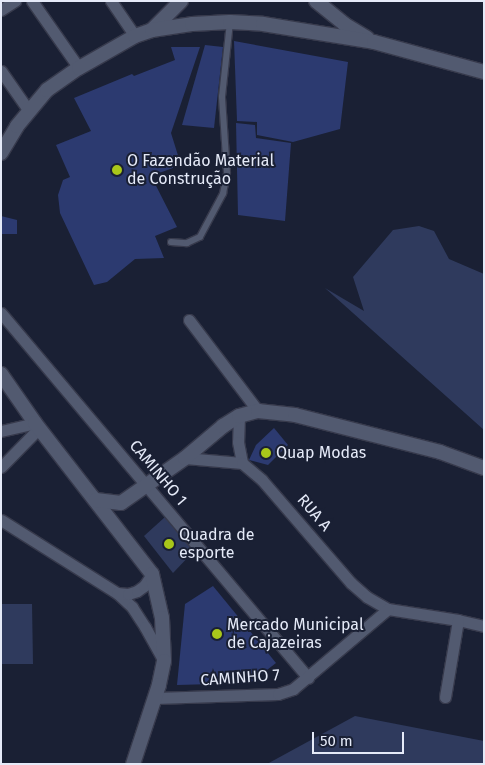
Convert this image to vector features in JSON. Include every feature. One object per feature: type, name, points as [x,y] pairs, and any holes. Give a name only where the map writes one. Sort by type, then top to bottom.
[{"type":"main road","points":[[152,30],[181,1]]},
{"type":"main road","points":[[316,1],[347,26],[374,42]]},
{"type":"main road","points":[[1,153],[17,126],[47,90],[79,68],[135,36],[152,30],[192,24],[230,22],[263,24],[374,42],[484,72]]},
{"type":"main road","points":[[1,374],[37,426],[152,574],[162,618],[164,661],[155,698],[133,764]]},
{"type":"main road","points":[[115,524],[121,503],[185,458],[223,426],[239,416],[258,411],[276,412],[322,422],[440,452],[484,468]]},
{"type":"main road","points":[[96,500],[121,503]]},
{"type":"street","points":[[1,10],[15,1]]},
{"type":"street","points":[[32,1],[79,68]]},
{"type":"street","points":[[111,1],[135,36]]},
{"type":"street","points":[[1,71],[29,110]]},
{"type":"street","name":"CAMINHO 1","points":[[1,312],[308,678]]},
{"type":"street","points":[[189,320],[258,411]]},
{"type":"street","points":[[185,458],[242,463],[238,442],[239,416]]},
{"type":"street","points":[[1,431],[37,426]]},
{"type":"street","points":[[1,467],[37,426]]},
{"type":"street","name":"RUA A","points":[[242,463],[262,480],[351,583],[367,597],[388,609],[484,626]]},
{"type":"street","points":[[1,520],[118,592],[128,594],[137,591],[144,586],[152,574]]},
{"type":"street","points":[[118,592],[145,627],[164,661]]},
{"type":"street","name":"CAMINHO 7","points":[[155,698],[278,694],[293,689],[388,609]]},
{"type":"street","points":[[445,697],[458,620]]},
{"type":"lane","points":[[171,242],[186,243],[200,237],[223,194],[227,174],[222,97],[230,22]]},
{"type":"shaded area","points":[[419,226],[434,231],[449,259],[484,274],[484,430],[325,288],[364,311],[353,277],[393,230]]},
{"type":"shaded area","name":"Quadra de esporte","points":[[165,517],[194,551],[173,573],[144,536]]},
{"type":"shaded area","points":[[1,604],[32,604],[33,664],[1,664]]},
{"type":"shaded area","points":[[355,716],[484,741],[484,764],[267,764]]},
{"type":"building","points":[[234,41],[348,62],[340,129],[293,142],[257,135],[257,122],[237,121]]},
{"type":"building","points":[[205,45],[223,47],[214,128],[182,125]]},
{"type":"building","name":"O Fazendão Material de Construção","points":[[171,47],[200,47],[171,133],[181,165],[151,176],[177,227],[155,236],[164,258],[135,259],[107,282],[94,285],[60,213],[58,195],[63,180],[70,177],[56,145],[91,131],[74,98],[132,74],[134,76],[175,60]]},
{"type":"building","points":[[236,123],[255,125],[256,138],[291,143],[285,221],[238,215]]},
{"type":"building","points":[[1,216],[17,220],[17,234],[1,234]]},
{"type":"building","name":"Quap Modas","points":[[274,428],[288,445],[268,465],[249,460],[256,445]]},
{"type":"building","name":"Mercado Municipal de Cajazeiras","points":[[213,586],[276,663],[250,683],[177,685],[185,604]]},
{"type":"place","name":"O Fazendão Material de Construção","points":[[117,170]]},
{"type":"place","name":"Quap Modas","points":[[266,453]]},
{"type":"place","name":"Quadra de esporte","points":[[169,544]]},
{"type":"place","name":"Mercado Municipal de Cajazeiras","points":[[217,634]]}]
